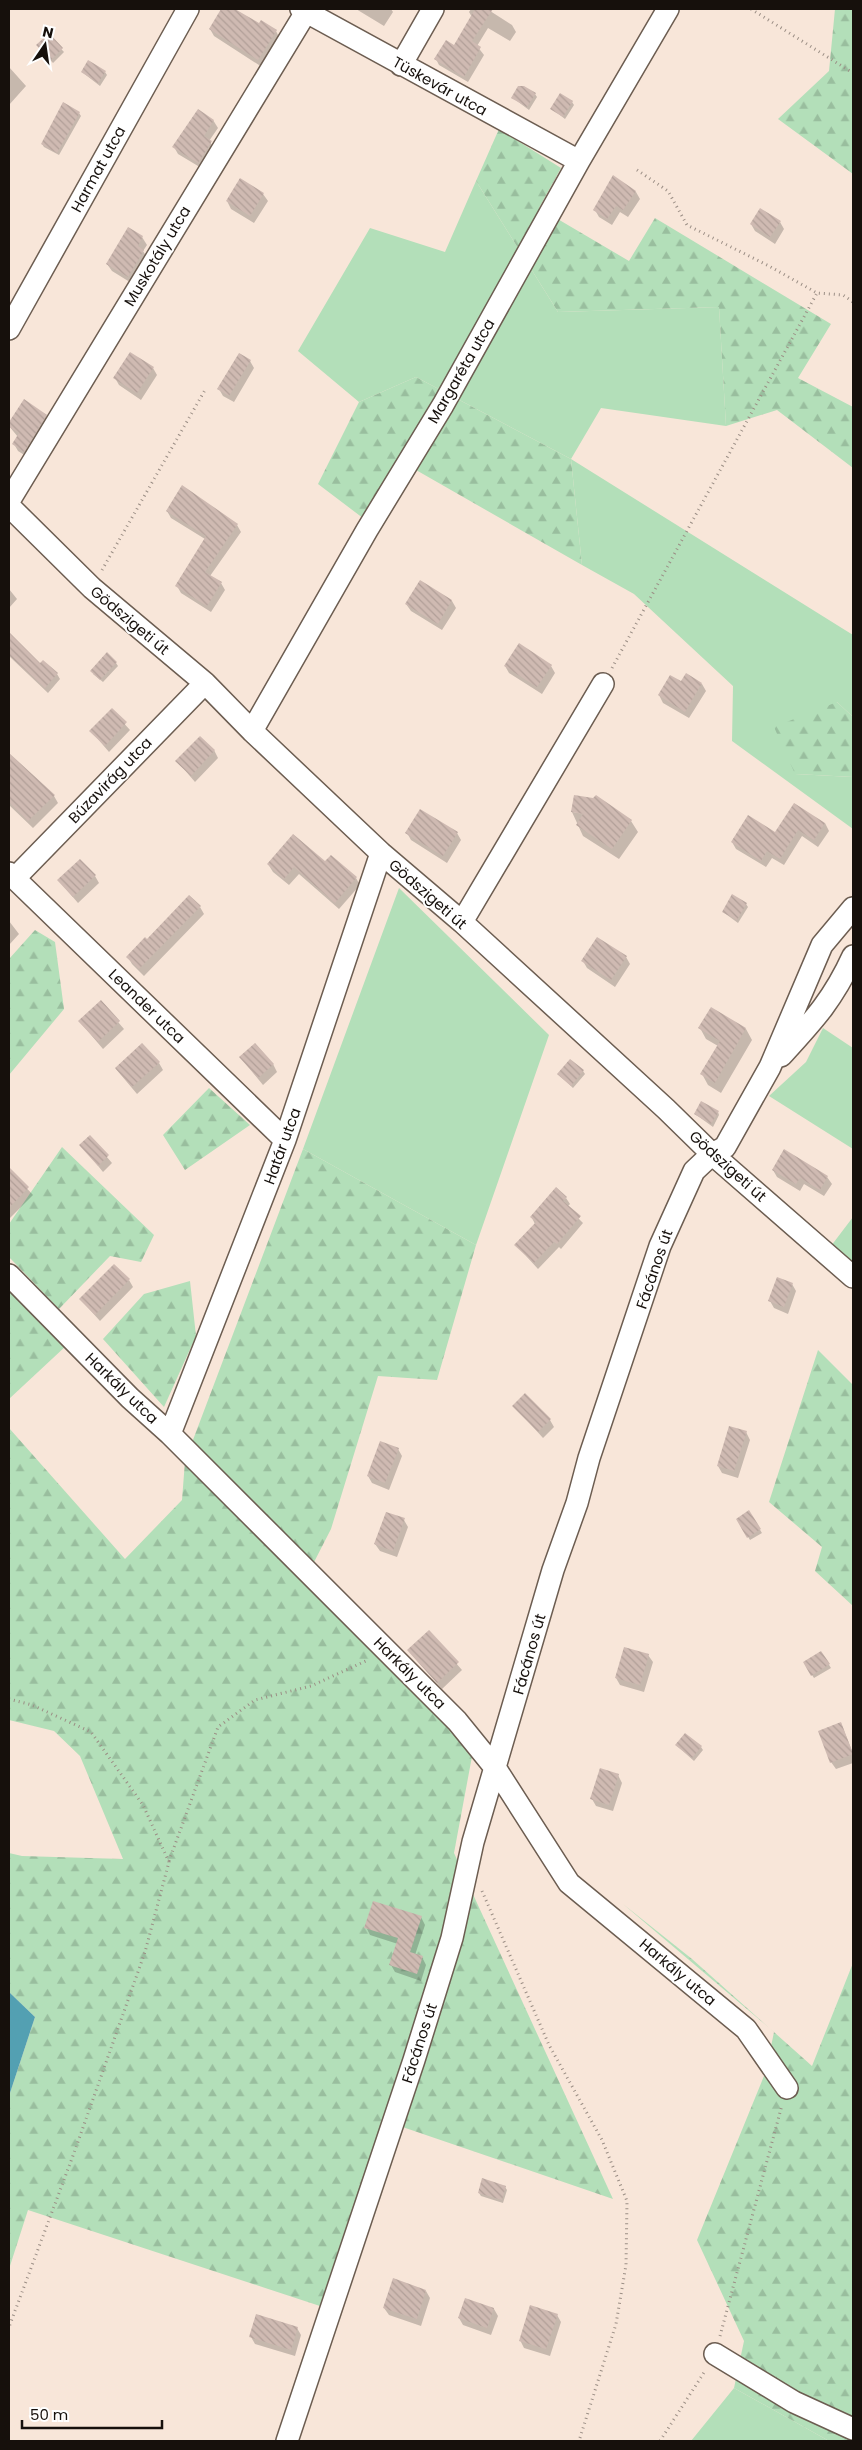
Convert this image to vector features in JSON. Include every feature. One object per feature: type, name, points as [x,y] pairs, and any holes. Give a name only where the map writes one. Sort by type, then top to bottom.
[{"type":"street","name":"Harmat utca","points":[[9,330],[188,9]]},
{"type":"street","points":[[401,64],[433,9]]},
{"type":"street","name":"Margaréta utca","points":[[252,731],[367,530],[443,406],[579,161],[668,9]]},
{"type":"street","name":"Tüskevár utca","points":[[304,10],[579,161]]},
{"type":"street","name":"Muskotály utca","points":[[9,501],[304,10]]},
{"type":"street","name":"Gödszigeti út","points":[[9,506],[92,588],[205,683],[252,731],[381,853],[462,922],[666,1109],[712,1154],[853,1277]]},
{"type":"street","name":"Búzavirág utca","points":[[12,875],[205,683]]},
{"type":"street","points":[[462,922],[603,684]]},
{"type":"street","name":"Határ utca","points":[[170,1434],[285,1140],[381,853]]},
{"type":"street","name":"Leander utca","points":[[12,875],[285,1140]]},
{"type":"street","name":"Fácános út","points":[[287,2441],[417,2051],[452,1938],[469,1860],[553,1570],[577,1502],[588,1458],[660,1246],[694,1171],[712,1154],[725,1147],[770,1067],[822,945],[853,908]]},
{"type":"street","points":[[770,1067],[819,1015],[840,986],[853,956]]},
{"type":"street","name":"Harkály utca","points":[[9,1275],[130,1398],[170,1434],[457,1720],[496,1769],[569,1883],[746,2029],[787,2088]]},
{"type":"street","points":[[715,2354],[794,2402],[853,2429]]},
{"type":"path","points":[[751,9],[853,73]]},
{"type":"path","points":[[637,170],[668,191],[687,225],[769,266],[817,293],[843,295],[853,302]]},
{"type":"path","points":[[603,684],[817,293]]},
{"type":"path","points":[[92,588],[205,390]]},
{"type":"path","points":[[9,2327],[74,2153],[145,1952],[169,1862],[218,1727],[255,1700],[311,1686],[362,1664],[384,1648]]},
{"type":"path","points":[[9,1699],[32,1705],[92,1732],[143,1806],[169,1862]]},
{"type":"path","points":[[469,1860],[549,2045],[602,2140],[627,2201],[626,2264],[616,2324],[579,2441]]},
{"type":"path","points":[[660,2441],[715,2354],[787,2088]]},
{"type":"green space","points":[[835,9],[853,9],[853,174],[778,119],[829,71]]},
{"type":"green space","points":[[499,129],[561,168],[539,208],[629,261],[655,218],[831,324],[798,378],[853,407],[853,468],[777,410],[726,426],[719,307],[558,312],[476,181]]},
{"type":"green space","points":[[476,181],[558,312],[719,307],[726,426],[601,408],[571,459],[416,377],[359,402],[298,351],[370,228],[445,252]]},
{"type":"green space","points":[[416,377],[571,459],[582,565],[416,470],[380,531],[318,484],[359,402]]},
{"type":"green space","points":[[571,459],[853,635],[853,717],[837,702],[795,774],[853,777],[853,829],[732,741],[733,686],[634,594],[582,565]]},
{"type":"green space","points":[[837,702],[853,717],[853,777],[795,774],[774,727]]},
{"type":"green space","points":[[399,888],[549,1035],[476,1245],[303,1149]]},
{"type":"green space","points":[[35,930],[55,942],[64,1009],[9,1075],[9,959]]},
{"type":"green space","points":[[823,1028],[853,1048],[853,1149],[769,1096],[806,1062]]},
{"type":"green space","points":[[209,1088],[250,1125],[185,1170],[163,1135]]},
{"type":"green space","points":[[62,1147],[154,1235],[141,1262],[110,1256],[59,1309],[9,1257],[9,1224]]},
{"type":"green space","points":[[303,1149],[476,1245],[437,1380],[378,1376],[331,1529],[311,1568],[476,1735],[454,1853],[613,2199],[382,2120],[323,2307],[28,2210],[9,2269],[9,2096],[35,2017],[9,1992],[9,1853],[22,1856],[123,1859],[80,1756],[54,1731],[9,1720],[9,1428],[125,1559],[182,1500],[185,1461]]},
{"type":"green space","points":[[853,1217],[853,1266],[831,1246]]},
{"type":"green space","points":[[190,1281],[196,1336],[164,1407],[103,1339],[144,1294]]},
{"type":"green space","points":[[9,1288],[67,1345],[9,1399]]},
{"type":"green space","points":[[818,1350],[853,1385],[853,1606],[815,1571],[822,1547],[769,1502]]},
{"type":"green space","points":[[623,1904],[692,1959],[771,2030]]},
{"type":"green space","points":[[853,1963],[853,2441],[829,2441],[734,2388],[744,2341],[697,2240],[766,2071],[774,2032],[812,2066]]},
{"type":"green space","points":[[734,2388],[829,2441],[691,2441]]},
{"type":"water","points":[[9,1992],[35,2017],[9,2096]]},
{"type":"building","points":[[221,9],[235,9],[259,23],[261,20],[277,30],[258,60],[209,29]]},
{"type":"building","points":[[475,9],[493,9],[472,41],[481,47],[464,77],[434,59],[446,40],[454,45]]},
{"type":"building","points":[[49,33],[63,48],[51,60],[36,45]]},
{"type":"building","points":[[88,60],[106,71],[98,83],[81,72]]},
{"type":"building","points":[[518,86],[524,86],[536,93],[527,107],[511,98]]},
{"type":"building","points":[[560,93],[573,101],[563,117],[550,109]]},
{"type":"building","points":[[63,102],[80,112],[57,153],[41,144]]},
{"type":"building","points":[[198,109],[214,120],[204,136],[212,141],[198,163],[172,147]]},
{"type":"building","points":[[613,175],[636,191],[623,210],[616,206],[607,219],[593,210]]},
{"type":"building","points":[[240,178],[264,193],[250,216],[226,201]]},
{"type":"building","points":[[760,208],[781,221],[770,237],[750,224]]},
{"type":"building","points":[[128,227],[143,236],[138,246],[144,250],[128,277],[106,264]]},
{"type":"building","points":[[130,352],[154,367],[137,393],[113,378]]},
{"type":"building","points":[[239,353],[251,360],[229,396],[217,389]]},
{"type":"building","points":[[24,399],[47,415],[24,452],[12,444],[19,433],[9,427],[9,422]]},
{"type":"building","points":[[182,485],[238,524],[205,572],[222,582],[207,606],[175,586],[206,536],[166,511]]},
{"type":"building","points":[[420,580],[452,600],[438,624],[405,604]]},
{"type":"building","points":[[9,632],[40,663],[43,660],[58,673],[45,688],[9,655]]},
{"type":"building","points":[[519,643],[552,665],[537,687],[504,666]]},
{"type":"building","points":[[107,652],[117,662],[100,680],[90,671]]},
{"type":"building","points":[[686,673],[702,683],[685,712],[658,695],[670,675],[681,681]]},
{"type":"building","points":[[112,708],[127,722],[105,746],[89,731]]},
{"type":"building","points":[[200,736],[215,750],[191,776],[175,761]]},
{"type":"building","points":[[9,753],[55,795],[28,821],[9,802]]},
{"type":"building","points":[[574,795],[593,798],[596,795],[632,820],[612,849],[576,825],[583,814],[571,812]]},
{"type":"building","points":[[794,803],[825,823],[814,840],[798,830],[780,859],[767,851],[761,861],[731,842],[748,815],[775,832]]},
{"type":"building","points":[[420,809],[458,832],[443,856],[405,833]]},
{"type":"building","points":[[293,834],[325,861],[331,855],[357,877],[335,903],[294,867],[284,879],[267,864]]},
{"type":"building","points":[[80,859],[96,875],[73,897],[57,880]]},
{"type":"building","points":[[732,894],[747,903],[737,920],[722,912]]},
{"type":"building","points":[[189,895],[201,906],[139,969],[126,957],[145,937],[147,939]]},
{"type":"building","points":[[597,937],[627,956],[611,980],[581,961]]},
{"type":"building","points":[[101,1000],[120,1021],[98,1042],[78,1021]]},
{"type":"building","points":[[711,1007],[746,1028],[715,1083],[700,1074],[720,1041],[698,1028]]},
{"type":"building","points":[[142,1043],[160,1062],[132,1087],[115,1068]]},
{"type":"building","points":[[255,1043],[274,1064],[258,1078],[239,1057]]},
{"type":"building","points":[[570,1059],[584,1070],[571,1086],[557,1074]]},
{"type":"building","points":[[701,1101],[719,1111],[711,1124],[694,1114]]},
{"type":"building","points":[[90,1135],[109,1155],[98,1166],[79,1145]]},
{"type":"building","points":[[784,1149],[828,1176],[820,1190],[800,1178],[796,1184],[772,1170]]},
{"type":"building","points":[[9,1167],[29,1187],[9,1208]]},
{"type":"building","points":[[556,1187],[567,1197],[563,1201],[581,1216],[557,1244],[554,1242],[534,1263],[514,1245],[536,1222],[530,1217]]},
{"type":"building","points":[[114,1264],[130,1279],[95,1315],[79,1299]]},
{"type":"building","points":[[777,1277],[793,1283],[784,1307],[768,1301]]},
{"type":"building","points":[[525,1393],[551,1419],[538,1432],[512,1406]]},
{"type":"building","points":[[729,1426],[747,1431],[734,1471],[717,1466]]},
{"type":"building","points":[[380,1441],[399,1448],[385,1483],[367,1476]]},
{"type":"building","points":[[749,1510],[761,1529],[747,1538],[736,1519]]},
{"type":"building","points":[[386,1512],[405,1518],[393,1551],[374,1544]]},
{"type":"building","points":[[429,1630],[459,1662],[437,1683],[407,1650]]},
{"type":"building","points":[[624,1647],[649,1654],[640,1685],[615,1678]]},
{"type":"building","points":[[821,1651],[830,1664],[811,1676],[803,1662]]},
{"type":"building","points":[[841,1722],[853,1754],[830,1763],[818,1731]]},
{"type":"building","points":[[685,1733],[702,1746],[692,1758],[675,1745]]},
{"type":"building","points":[[600,1768],[619,1774],[609,1805],[590,1799]]},
{"type":"building","points":[[373,1901],[422,1916],[410,1952],[423,1956],[417,1974],[389,1965],[398,1938],[364,1928]]},
{"type":"building","points":[[482,2178],[506,2186],[502,2200],[478,2193]]},
{"type":"building","points":[[393,2278],[426,2290],[417,2319],[383,2308]]},
{"type":"building","points":[[465,2298],[494,2308],[487,2328],[458,2318]]},
{"type":"building","points":[[530,2305],[558,2314],[546,2349],[519,2341]]},
{"type":"building","points":[[256,2314],[298,2327],[291,2350],[249,2337]]}]
